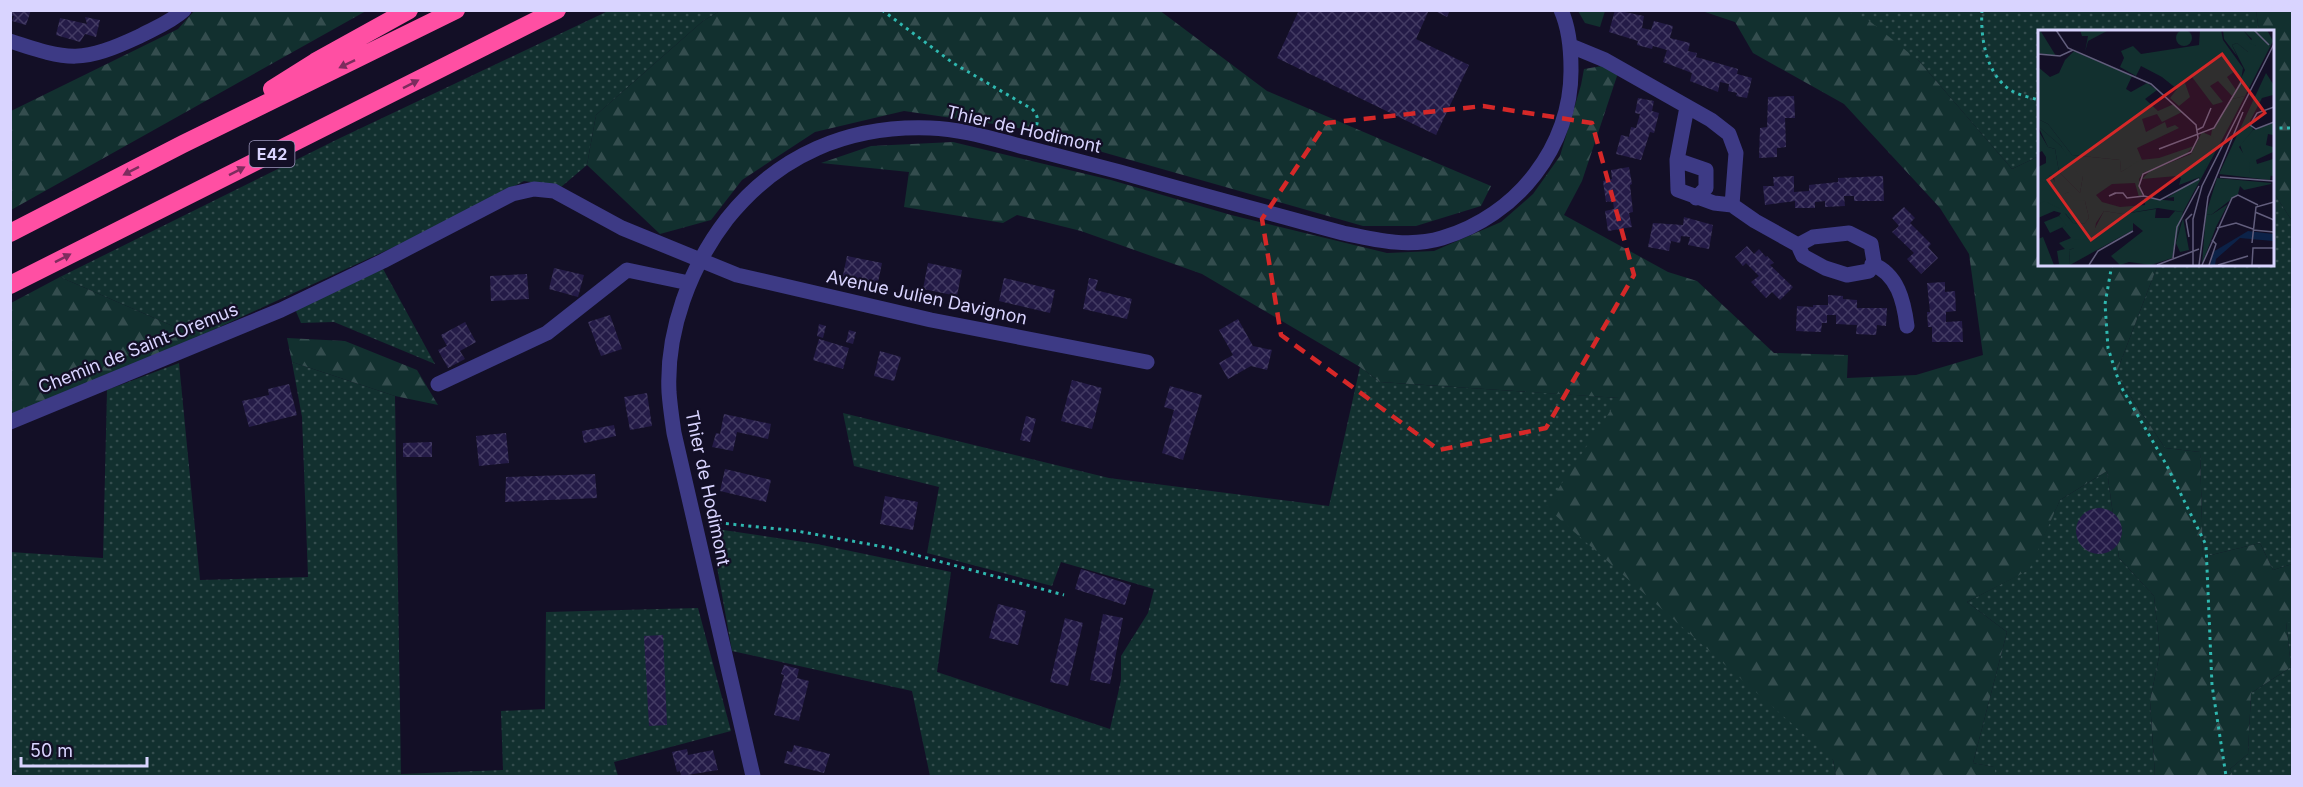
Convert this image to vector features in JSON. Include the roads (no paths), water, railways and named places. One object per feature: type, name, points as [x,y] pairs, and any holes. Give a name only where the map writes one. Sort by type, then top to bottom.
[{"type":"highway","points":[[183,144],[315,62],[409,10]]},
{"type":"highway","name":"E42","points":[[10,233],[183,144],[456,10]]},
{"type":"highway","name":"E42","points":[[10,285],[557,10]]},
{"type":"street","points":[[10,41],[45,53],[68,57],[88,57],[109,51],[174,19],[184,10]]},
{"type":"street","name":"Thier de Hodimont","points":[[753,777],[674,433],[669,390],[675,332],[683,296],[713,237],[738,205],[773,173],[807,151],[844,137],[885,130],[931,128],[992,138],[1392,244],[1442,239],[1497,212],[1527,185],[1546,160],[1563,125],[1571,88],[1570,46],[1561,10]]},
{"type":"street","points":[[1570,46],[1605,60],[1711,120],[1729,134],[1736,153],[1732,204]]},
{"type":"street","points":[[1687,107],[1677,160],[1678,190],[1714,203],[1732,204],[1755,221],[1798,245],[1803,256],[1825,268],[1847,275],[1869,271],[1872,264],[1871,244],[1849,233],[1813,237],[1798,245]]},
{"type":"street","points":[[1677,160],[1706,170],[1706,188],[1696,198]]},
{"type":"street","name":"Avenue Julien Davignon","points":[[281,310],[383,261],[512,194],[534,189],[554,191],[622,228],[737,275],[920,317],[1147,362]]},
{"type":"street","points":[[1872,264],[1880,267],[1900,290],[1907,326]]},
{"type":"street","points":[[438,384],[547,333],[627,270],[689,283]]},
{"type":"street","name":"Chemin de Saint-Oremus","points":[[10,422],[281,310]]}]
